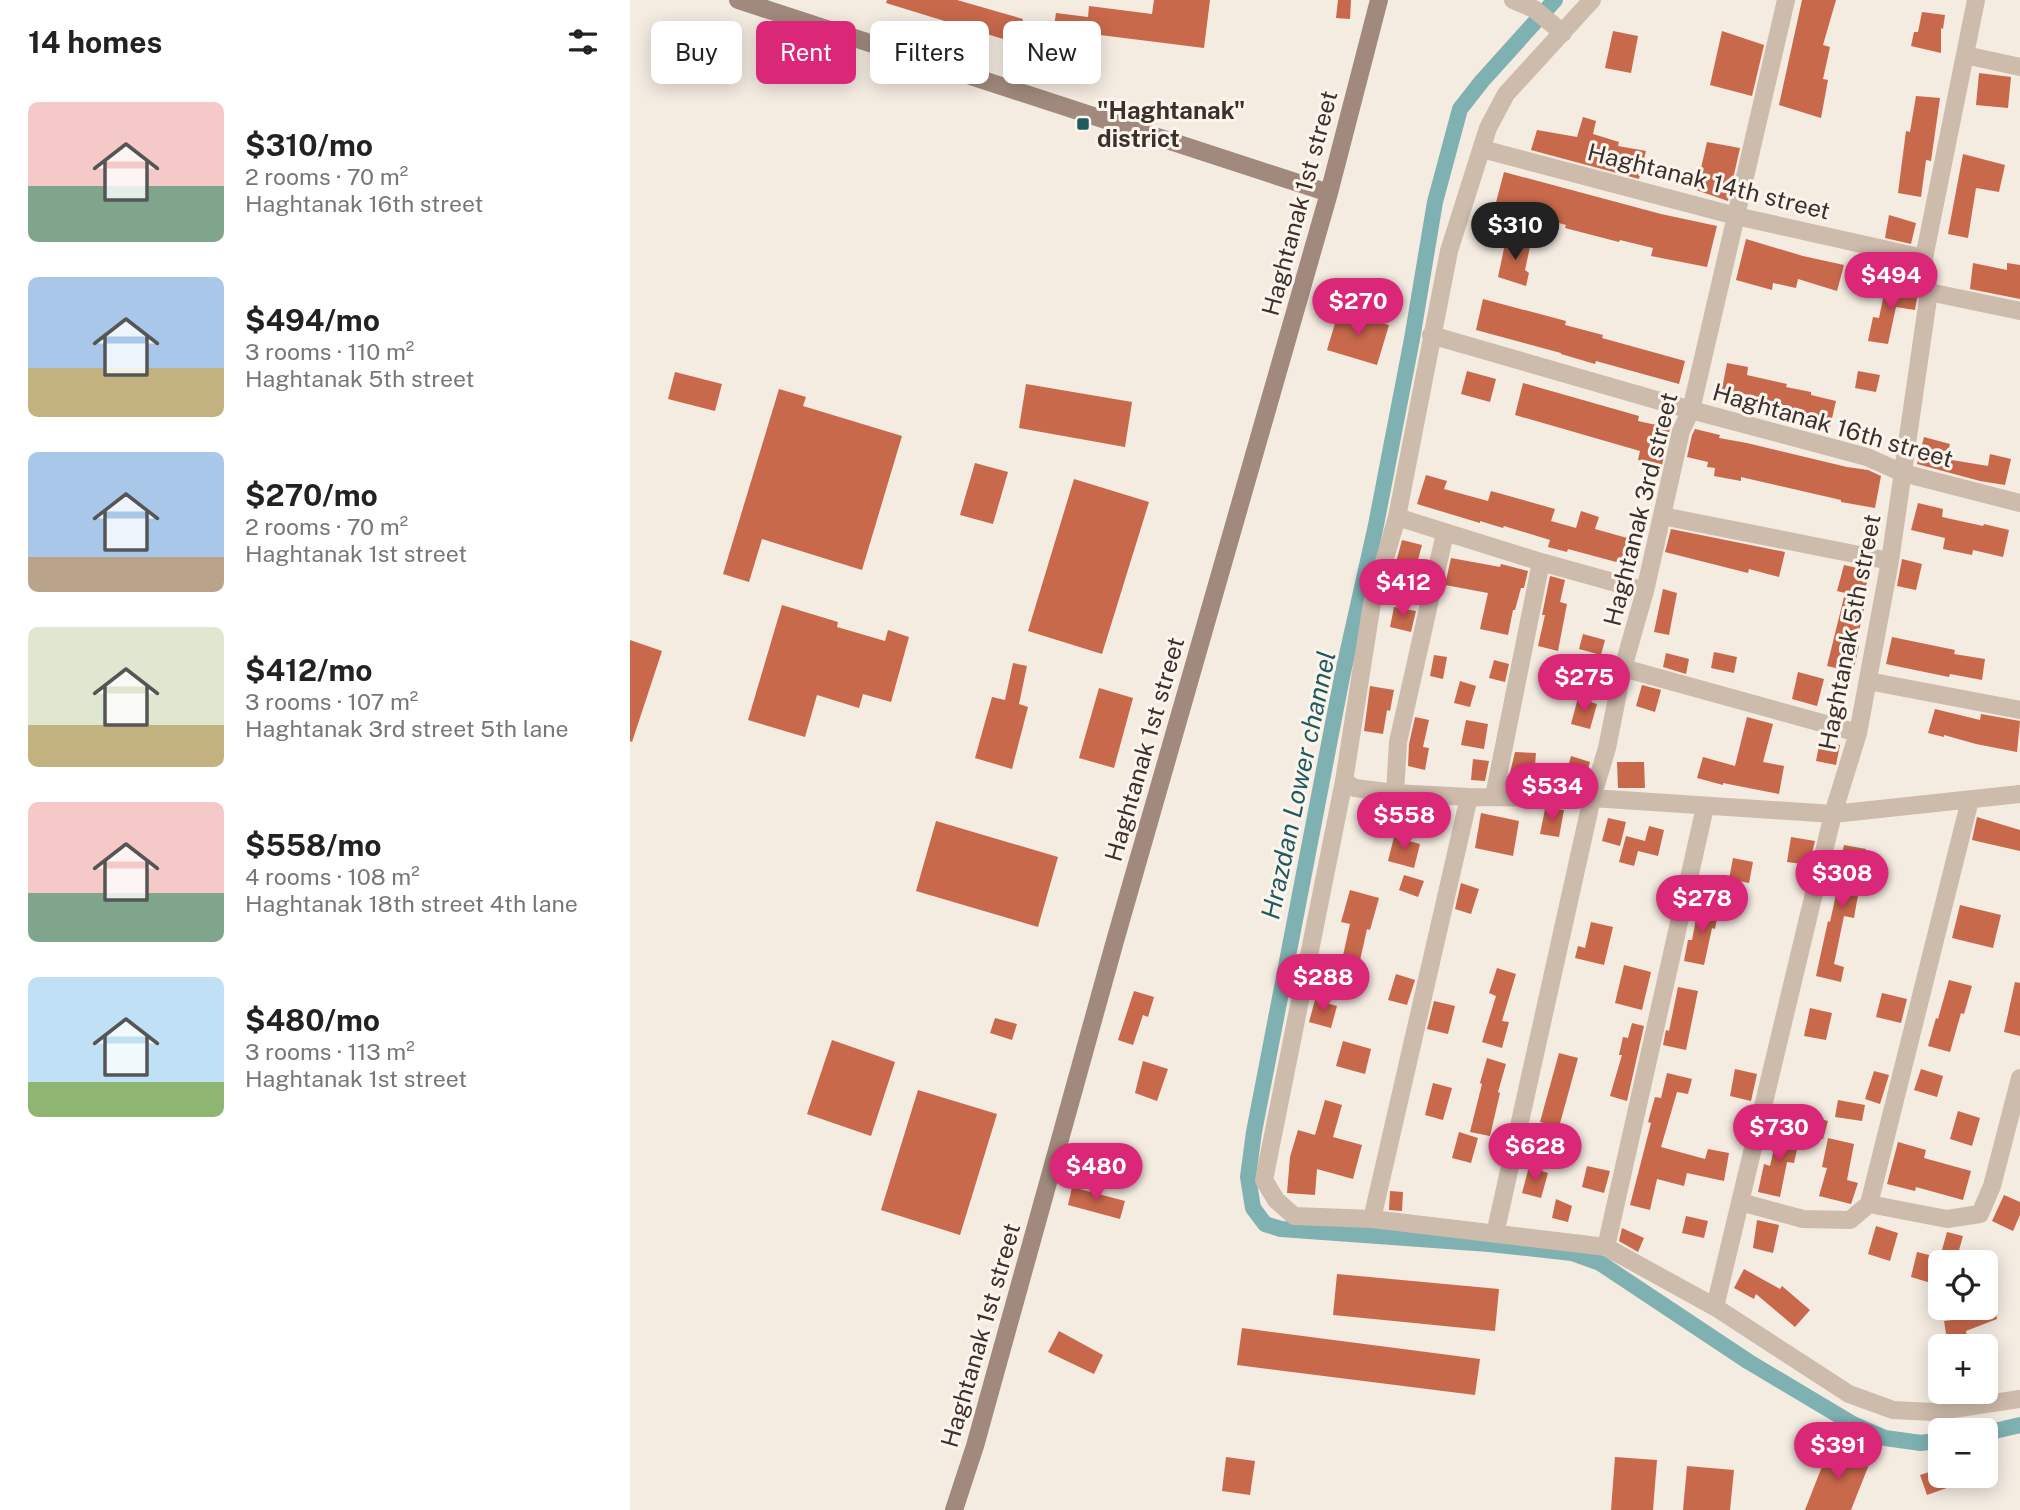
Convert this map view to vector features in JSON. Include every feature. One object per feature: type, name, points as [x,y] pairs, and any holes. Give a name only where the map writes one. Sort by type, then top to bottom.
[{"type":"main road","points":[[738,0],[1329,193]]},
{"type":"main road","name":"Haghtanak 1st street","points":[[954,1510],[975,1446],[1115,941],[1329,193],[1379,0]]},
{"type":"street","points":[[1513,0],[1534,9],[1563,33]]},
{"type":"street","points":[[1592,0],[1506,94],[1488,128],[1449,251],[1397,517],[1372,603],[1344,781],[1264,1180],[1276,1200],[1294,1216],[1372,1219],[1606,1247],[1715,1307],[1849,1394],[1893,1409],[1933,1412],[2020,1399]]},
{"type":"street","name":"Haghtanak 3rd street","points":[[1495,1234],[1592,798],[1608,748],[1623,668],[1645,591],[1681,432],[1691,410],[1786,0]]},
{"type":"street","name":"Haghtanak 5th street","points":[[1715,1307],[1833,814],[1858,733],[1890,561],[1929,292],[1924,258],[1976,0]]},
{"type":"street","points":[[1965,55],[2020,67]]},
{"type":"street","name":"Haghtanak 14th street","points":[[1482,149],[1736,216],[1924,258]]},
{"type":"street","points":[[1929,292],[2020,310]]},
{"type":"street","name":"Haghtanak 16th street","points":[[1431,335],[1691,410],[1867,457],[1903,473],[2020,503]]},
{"type":"street","points":[[1662,516],[1890,561]]},
{"type":"street","points":[[1397,517],[1645,591]]},
{"type":"street","points":[[1395,793],[1398,742],[1445,533]]},
{"type":"street","points":[[1494,796],[1541,562]]},
{"type":"street","points":[[1623,668],[1858,733]]},
{"type":"street","points":[[1868,681],[2020,710]]},
{"type":"street","points":[[1344,781],[1355,788],[1395,793],[1469,797],[1592,798],[1833,814],[2020,794]]},
{"type":"street","points":[[1372,1219],[1469,797]]},
{"type":"street","points":[[1740,1202],[1803,1219],[1850,1220],[1869,1204],[1970,800]]},
{"type":"street","points":[[1606,1247],[1705,807]]},
{"type":"street","points":[[1869,1204],[1947,1219],[1980,1214],[1992,1186],[2020,1078]]},
{"type":"building","points":[[887,0],[957,0],[1023,19],[1003,21],[1003,39],[989,35],[989,21],[944,21],[886,3]]},
{"type":"building","points":[[1154,0],[1210,0],[1204,48],[1101,35],[1101,21],[1055,21],[1056,13],[1088,17],[1089,6],[1152,14]]},
{"type":"building","points":[[1338,0],[1351,0],[1350,19],[1336,18]]},
{"type":"building","points":[[1802,0],[1836,0],[1823,45],[1830,47],[1823,79],[1828,80],[1821,118],[1779,105]]},
{"type":"building","points":[[1922,12],[1945,15],[1943,29],[1941,28],[1941,53],[1911,46],[1914,32],[1918,32]]},
{"type":"building","points":[[1613,31],[1638,36],[1631,73],[1605,68]]},
{"type":"building","points":[[1722,31],[1764,45],[1752,96],[1710,85]]},
{"type":"building","points":[[1979,73],[2011,77],[2008,108],[1976,105]]},
{"type":"building","points":[[1916,96],[1940,98],[1931,161],[1926,160],[1921,197],[1898,193],[1906,131],[1910,132]]},
{"type":"building","points":[[1583,117],[1596,121],[1593,134],[1619,142],[1618,146],[1646,151],[1639,179],[1531,150],[1537,130],[1577,137]]},
{"type":"building","points":[[1707,142],[1740,148],[1728,201],[1696,190]]},
{"type":"building","points":[[1963,154],[2005,165],[1999,192],[1976,188],[1968,238],[1948,234]]},
{"type":"building","points":[[1504,172],[1661,214],[1717,226],[1707,267],[1651,256],[1653,248],[1565,228],[1566,225],[1495,206]]},
{"type":"building","points":[[1889,215],[1916,223],[1911,244],[1885,238]]},
{"type":"building","points":[[1506,239],[1531,242],[1525,270],[1529,273],[1526,286],[1498,277]]},
{"type":"building","points":[[1746,239],[1844,265],[1837,291],[1798,279],[1796,288],[1773,283],[1772,290],[1736,280]]},
{"type":"building","points":[[1973,263],[2007,270],[2007,263],[2020,265],[2020,299],[1970,289]]},
{"type":"building","points":[[1886,284],[1918,292],[1915,310],[1896,307],[1888,344],[1868,341],[1873,317],[1879,318]]},
{"type":"building","points":[[1483,299],[1566,321],[1565,325],[1603,335],[1602,338],[1685,361],[1679,384],[1596,361],[1595,364],[1476,330]]},
{"type":"building","points":[[1339,310],[1389,325],[1377,365],[1327,350]]},
{"type":"building","points":[[1727,363],[1748,367],[1747,375],[1787,384],[1786,387],[1836,401],[1830,427],[1784,415],[1785,411],[1760,406],[1762,398],[1722,389]]},
{"type":"building","points":[[1467,371],[1496,379],[1490,402],[1461,394]]},
{"type":"building","points":[[1858,371],[1880,375],[1876,392],[1855,388]]},
{"type":"building","points":[[675,372],[722,384],[715,411],[668,399]]},
{"type":"building","points":[[1523,383],[1639,416],[1638,421],[1670,428],[1662,465],[1638,460],[1640,451],[1515,415]]},
{"type":"building","points":[[1026,384],[1132,402],[1125,447],[1019,428]]},
{"type":"building","points":[[779,389],[806,397],[803,406],[902,436],[862,570],[762,539],[749,582],[723,574]]},
{"type":"building","points":[[1695,429],[1720,435],[1719,438],[1868,470],[1881,476],[1875,508],[1741,477],[1741,481],[1714,476],[1715,468],[1707,467],[1708,462],[1687,457]]},
{"type":"building","points":[[1924,437],[1950,444],[1946,459],[1988,466],[1990,454],[2011,459],[2005,485],[1917,464]]},
{"type":"building","points":[[975,463],[1008,472],[993,524],[960,515]]},
{"type":"building","points":[[1426,475],[1447,481],[1444,489],[1488,501],[1491,491],[1555,509],[1551,521],[1576,528],[1581,511],[1599,517],[1595,529],[1638,541],[1631,566],[1568,549],[1567,552],[1548,547],[1550,540],[1417,504]]},
{"type":"building","points":[[1074,479],[1149,502],[1102,654],[1028,631]]},
{"type":"building","points":[[1918,503],[1943,509],[1942,517],[2009,530],[2003,557],[1973,550],[1972,555],[1943,549],[1945,538],[1911,530]]},
{"type":"building","points":[[1671,529],[1785,552],[1779,577],[1749,569],[1748,573],[1665,552]]},
{"type":"building","points":[[1402,540],[1422,545],[1415,571],[1395,566]]},
{"type":"building","points":[[1451,558],[1500,567],[1501,564],[1528,571],[1524,588],[1521,588],[1513,610],[1508,635],[1480,629],[1488,593],[1445,585]]},
{"type":"building","points":[[1902,559],[1922,564],[1916,590],[1897,586]]},
{"type":"building","points":[[1844,565],[1870,571],[1860,608],[1864,609],[1853,672],[1827,666],[1845,593],[1837,591]]},
{"type":"building","points":[[1550,576],[1565,580],[1560,602],[1567,604],[1558,651],[1538,646]]},
{"type":"building","points":[[1663,589],[1677,593],[1669,635],[1654,632]]},
{"type":"building","points":[[782,605],[838,622],[837,627],[885,641],[888,630],[909,637],[891,702],[863,694],[859,708],[817,695],[805,737],[748,720]]},
{"type":"building","points":[[1394,607],[1416,611],[1411,632],[1390,627]]},
{"type":"building","points":[[1583,634],[1605,640],[1601,655],[1579,649]]},
{"type":"building","points":[[1892,637],[1955,650],[1954,654],[1985,659],[1982,680],[1950,674],[1949,677],[1886,664]]},
{"type":"building","points":[[630,640],[662,651],[632,742],[630,741]]},
{"type":"building","points":[[1714,652],[1737,657],[1734,673],[1711,668]]},
{"type":"building","points":[[1666,653],[1689,659],[1686,674],[1663,667]]},
{"type":"building","points":[[1434,655],[1447,657],[1443,679],[1430,676]]},
{"type":"building","points":[[1494,660],[1509,664],[1505,682],[1489,678]]},
{"type":"building","points":[[1013,663],[1027,666],[1019,704],[1028,707],[1012,769],[975,758],[992,697],[1005,700]]},
{"type":"building","points":[[1798,672],[1824,679],[1817,706],[1792,699]]},
{"type":"building","points":[[1460,681],[1476,686],[1470,707],[1454,703]]},
{"type":"building","points":[[1642,685],[1661,690],[1655,712],[1636,706]]},
{"type":"building","points":[[1370,686],[1394,690],[1383,734],[1364,731]]},
{"type":"building","points":[[1099,688],[1133,698],[1114,768],[1079,758]]},
{"type":"building","points":[[1578,698],[1597,704],[1590,729],[1571,724]]},
{"type":"building","points":[[1935,709],[1980,720],[1981,714],[2020,721],[2017,752],[1928,733]]},
{"type":"building","points":[[1415,717],[1429,720],[1423,747],[1429,748],[1425,770],[1408,766],[1409,744]]},
{"type":"building","points":[[1747,717],[1773,724],[1763,762],[1784,766],[1779,794],[1697,778],[1703,757],[1735,766]]},
{"type":"building","points":[[1466,720],[1488,724],[1484,749],[1461,745]]},
{"type":"building","points":[[1820,741],[1840,745],[1836,765],[1816,761]]},
{"type":"building","points":[[1515,752],[1536,753],[1534,778],[1509,777]]},
{"type":"building","points":[[1571,756],[1590,762],[1583,787],[1564,781]]},
{"type":"building","points":[[1473,759],[1489,761],[1485,781],[1471,780]]},
{"type":"building","points":[[1617,762],[1644,762],[1645,788],[1618,788]]},
{"type":"building","points":[[1365,807],[1393,812],[1392,832],[1364,831]]},
{"type":"building","points":[[1545,809],[1564,810],[1559,837],[1540,834]]},
{"type":"building","points":[[1481,813],[1519,821],[1513,856],[1475,848]]},
{"type":"building","points":[[1977,817],[2020,830],[2020,851],[1972,840]]},
{"type":"building","points":[[1608,818],[1626,822],[1620,846],[1602,841]]},
{"type":"building","points":[[936,821],[1058,857],[1038,927],[916,891]]},
{"type":"building","points":[[1649,826],[1664,830],[1658,856],[1638,851],[1634,866],[1619,862],[1626,836],[1645,841]]},
{"type":"building","points":[[1394,837],[1420,844],[1414,868],[1388,861]]},
{"type":"building","points":[[1791,837],[1815,841],[1809,865],[1787,862]]},
{"type":"building","points":[[1844,845],[1866,849],[1854,918],[1844,916],[1834,964],[1844,967],[1841,982],[1816,976],[1841,872],[1838,872]]},
{"type":"building","points":[[1733,858],[1753,862],[1749,883],[1729,879]]},
{"type":"building","points":[[1404,875],[1424,881],[1418,897],[1399,890]]},
{"type":"building","points":[[1461,883],[1479,889],[1471,914],[1455,909]]},
{"type":"building","points":[[1350,890],[1379,898],[1370,930],[1367,929],[1359,965],[1363,966],[1358,982],[1329,974],[1333,958],[1342,960],[1350,924],[1341,922]]},
{"type":"building","points":[[1699,904],[1719,908],[1704,965],[1684,961],[1688,940],[1692,940]]},
{"type":"building","points":[[1960,905],[2001,915],[1993,948],[1952,938]]},
{"type":"building","points":[[1591,922],[1613,927],[1604,965],[1575,958],[1578,946],[1585,948]]},
{"type":"building","points":[[1624,965],[1651,972],[1642,1010],[1615,1003]]},
{"type":"building","points":[[1497,968],[1516,974],[1502,1021],[1509,1022],[1502,1048],[1482,1042],[1496,996],[1489,993]]},
{"type":"building","points":[[1396,974],[1415,980],[1407,1005],[1388,1000]]},
{"type":"building","points":[[1949,980],[1972,986],[1950,1052],[1928,1046]]},
{"type":"building","points":[[2015,982],[2020,983],[2020,1036],[2004,1032]]},
{"type":"building","points":[[1678,987],[1698,991],[1686,1050],[1663,1045],[1666,1030],[1669,1031]]},
{"type":"building","points":[[1134,991],[1154,997],[1148,1017],[1143,1015],[1133,1045],[1118,1040]]},
{"type":"building","points":[[1882,993],[1907,999],[1901,1023],[1876,1017]]},
{"type":"building","points":[[1315,1000],[1337,1006],[1331,1028],[1309,1022]]},
{"type":"building","points":[[1434,1001],[1455,1006],[1448,1034],[1427,1029]]},
{"type":"building","points":[[1810,1008],[1832,1013],[1826,1040],[1804,1036]]},
{"type":"building","points":[[995,1018],[1017,1024],[1012,1040],[990,1033]]},
{"type":"building","points":[[1632,1023],[1644,1026],[1627,1101],[1610,1096],[1622,1055],[1619,1055],[1623,1037],[1628,1038]]},
{"type":"building","points":[[832,1040],[895,1062],[871,1136],[807,1114]]},
{"type":"building","points":[[1343,1041],[1371,1049],[1365,1074],[1336,1066]]},
{"type":"building","points":[[1559,1053],[1578,1058],[1559,1127],[1540,1122]]},
{"type":"building","points":[[1487,1058],[1506,1064],[1490,1136],[1470,1132]]},
{"type":"building","points":[[1143,1061],[1168,1069],[1157,1101],[1135,1093]]},
{"type":"building","points":[[1735,1069],[1757,1074],[1751,1101],[1730,1096]]},
{"type":"building","points":[[1921,1069],[1943,1076],[1937,1097],[1914,1090]]},
{"type":"building","points":[[1874,1071],[1889,1075],[1880,1104],[1865,1099]]},
{"type":"building","points":[[1667,1073],[1692,1079],[1688,1094],[1677,1092],[1661,1147],[1705,1159],[1708,1149],[1729,1153],[1724,1181],[1687,1173],[1684,1186],[1657,1179],[1650,1210],[1630,1205],[1655,1097],[1661,1098]]},
{"type":"building","points":[[1433,1083],[1452,1088],[1443,1120],[1425,1115]]},
{"type":"building","points":[[918,1090],[997,1114],[960,1235],[881,1210]]},
{"type":"building","points":[[1325,1100],[1342,1105],[1333,1137],[1362,1145],[1353,1179],[1317,1169],[1315,1195],[1287,1193],[1290,1157],[1298,1130],[1315,1135]]},
{"type":"building","points":[[1838,1100],[1865,1105],[1862,1121],[1835,1117]]},
{"type":"building","points":[[1958,1111],[1980,1118],[1972,1146],[1950,1139]]},
{"type":"building","points":[[1810,1116],[1828,1121],[1823,1139],[1806,1134]]},
{"type":"building","points":[[1778,1131],[1800,1136],[1794,1163],[1787,1162],[1780,1197],[1758,1192],[1764,1164],[1770,1166]]},
{"type":"building","points":[[1459,1132],[1478,1138],[1471,1163],[1452,1158]]},
{"type":"building","points":[[1828,1138],[1854,1144],[1847,1180],[1858,1183],[1851,1204],[1819,1196],[1827,1168],[1822,1167]]},
{"type":"building","points":[[1898,1142],[1926,1150],[1924,1158],[1971,1171],[1963,1200],[1916,1187],[1915,1191],[1887,1184]]},
{"type":"building","points":[[1587,1166],[1610,1171],[1604,1193],[1582,1187]]},
{"type":"building","points":[[1529,1167],[1548,1173],[1541,1198],[1522,1193]]},
{"type":"building","points":[[1072,1187],[1125,1201],[1120,1219],[1068,1205]]},
{"type":"building","points":[[1390,1191],[1403,1192],[1402,1211],[1389,1210]]},
{"type":"building","points":[[2004,1195],[2020,1202],[2020,1215],[2013,1231],[1992,1221]]},
{"type":"building","points":[[1556,1199],[1572,1206],[1568,1222],[1552,1218]]},
{"type":"building","points":[[1686,1216],[1708,1221],[1704,1238],[1682,1233]]},
{"type":"building","points":[[1757,1220],[1779,1225],[1773,1253],[1753,1248]]},
{"type":"building","points":[[1876,1226],[1898,1233],[1890,1261],[1868,1254]]},
{"type":"building","points":[[1622,1228],[1644,1238],[1638,1252],[1619,1241]]},
{"type":"building","points":[[1947,1232],[1963,1236],[1959,1250],[1942,1250]]},
{"type":"building","points":[[1917,1252],[1928,1255],[1928,1282],[1911,1277]]},
{"type":"building","points":[[1744,1269],[1780,1289],[1782,1286],[1810,1310],[1795,1327],[1756,1294],[1754,1299],[1734,1288]]},
{"type":"building","points":[[1337,1274],[1499,1289],[1495,1331],[1333,1315]]},
{"type":"building","points":[[1994,1320],[1966,1331],[1966,1334],[1946,1334],[1944,1321]]},
{"type":"building","points":[[1242,1328],[1480,1359],[1475,1395],[1237,1365]]},
{"type":"building","points":[[1059,1331],[1103,1355],[1094,1374],[1048,1352]]},
{"type":"building","points":[[1830,1446],[1870,1462],[1851,1510],[1805,1510]]},
{"type":"building","points":[[1226,1457],[1255,1461],[1250,1495],[1222,1491]]},
{"type":"building","points":[[1615,1457],[1657,1460],[1653,1510],[1611,1510]]},
{"type":"building","points":[[1687,1466],[1734,1470],[1730,1510],[1683,1510]]},
{"type":"building","points":[[1928,1472],[1928,1488],[1947,1488],[1927,1495],[1920,1475]]},
{"type":"waterway","name":"Hrazdan Lower channel","points":[[1555,0],[1460,109],[1435,202],[1376,525],[1342,677],[1254,1132],[1248,1177],[1253,1208],[1265,1224],[1281,1229],[1489,1244],[1572,1253],[1600,1263],[1749,1362],[1853,1424],[1885,1438],[1928,1442]]},
{"type":"waterway","name":"Hrazdan Lower channel","points":[[1998,1430],[2020,1425]]},
{"type":"place","name":"\"Haghtanak\" district","points":[[1083,124]]}]
